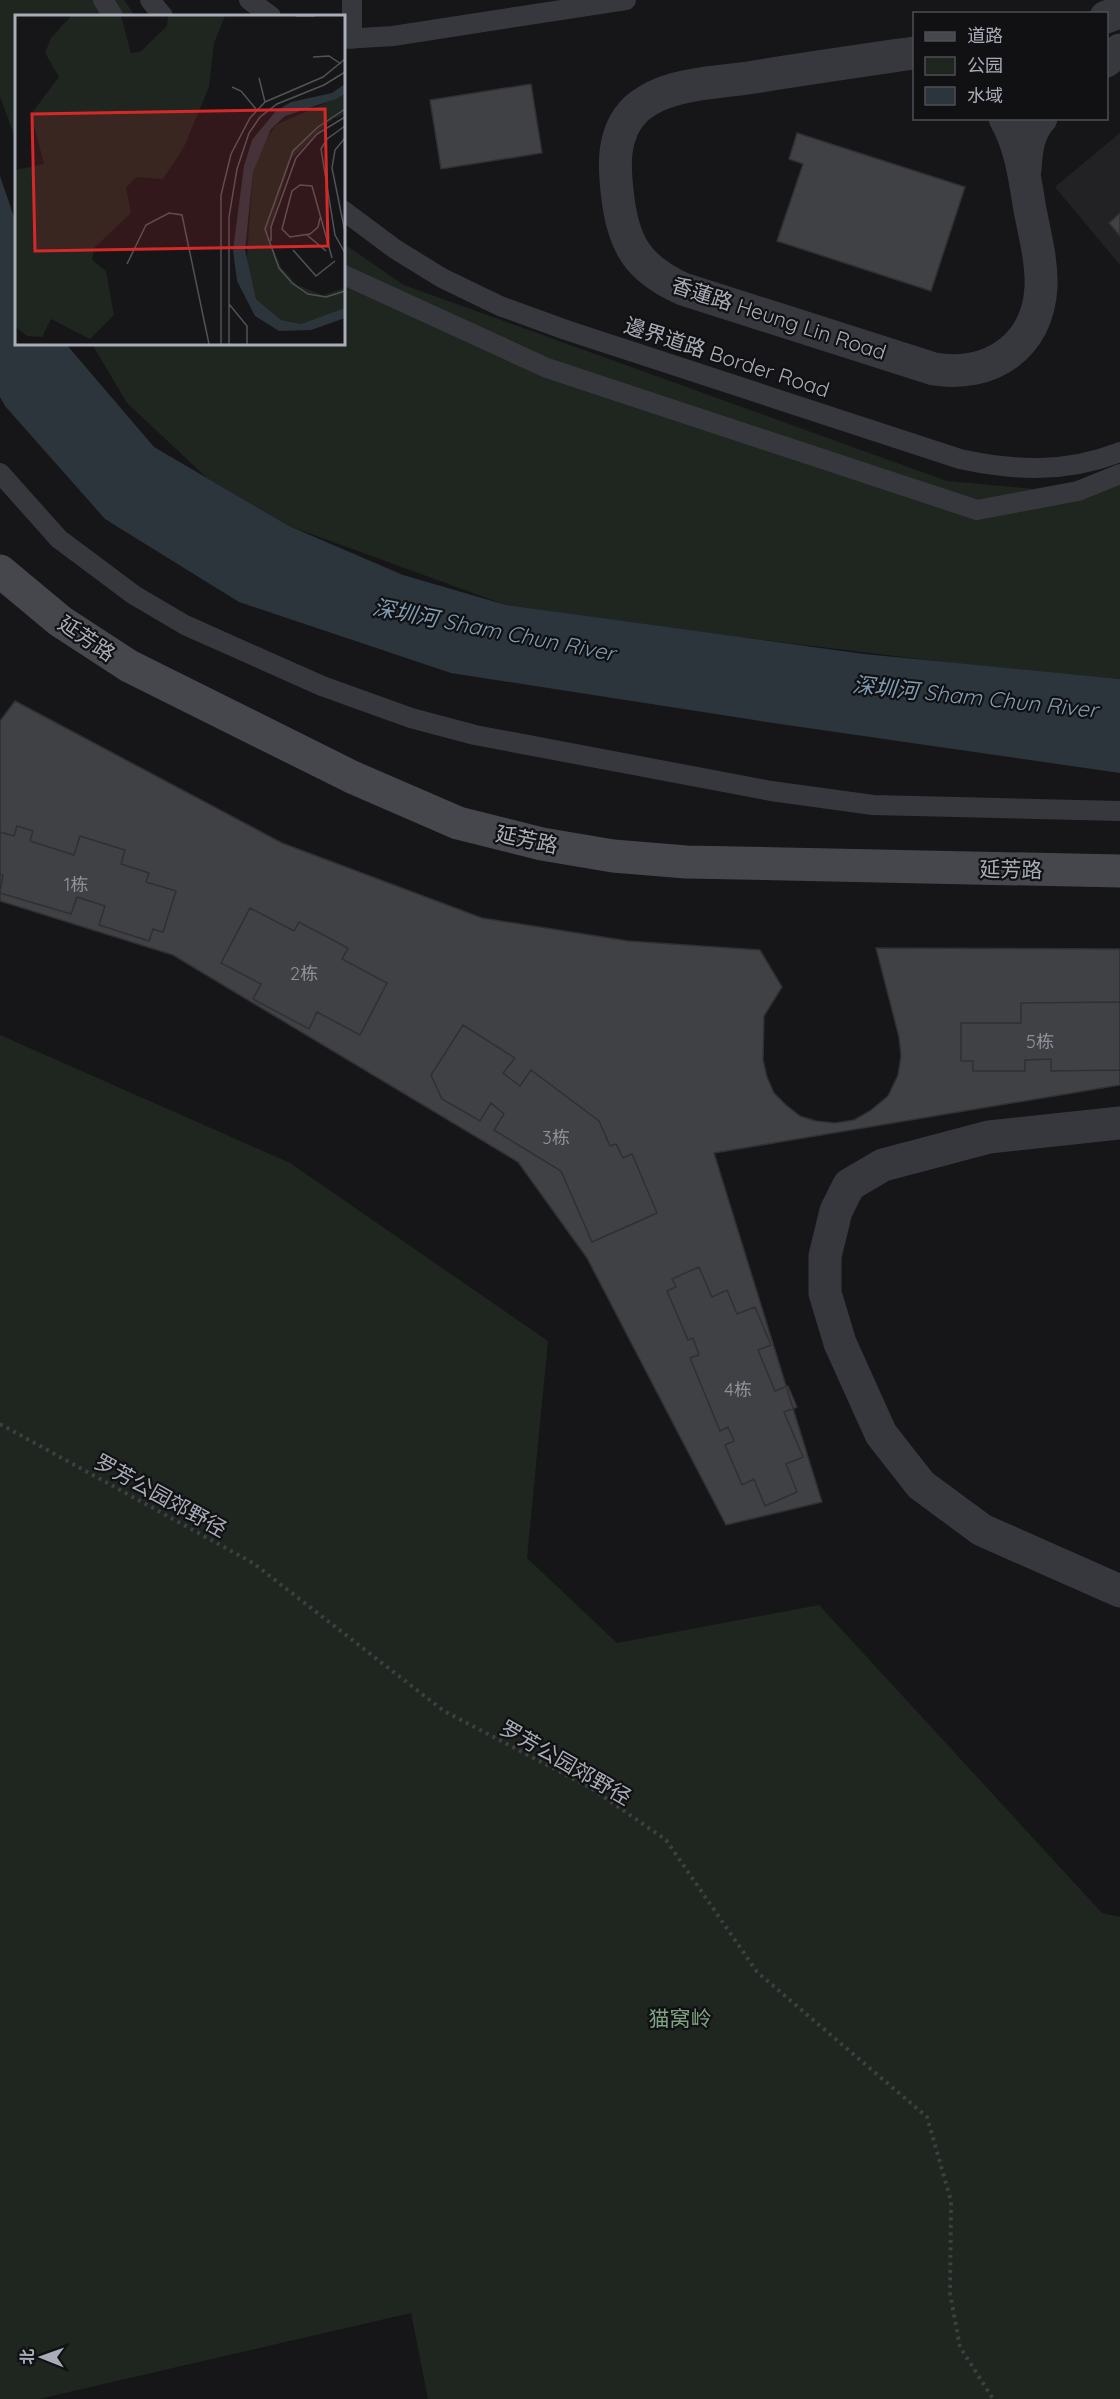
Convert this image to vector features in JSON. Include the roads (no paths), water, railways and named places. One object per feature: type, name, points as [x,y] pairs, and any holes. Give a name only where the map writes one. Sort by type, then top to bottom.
[{"type":"main road","name":"延芳路","points":[[0,571],[60,621],[129,666],[352,777],[458,824],[613,856],[686,862],[1120,871]]},
{"type":"street","points":[[1108,60],[1120,50]]},
{"type":"street","name":"香蓮路 Heung Lin Road","points":[[906,56],[684,87],[646,100],[634,111],[626,123],[618,141],[615,161],[620,220],[634,254],[664,281],[682,289],[934,369],[954,372],[976,369],[993,363],[1011,352],[1025,338],[1039,307],[1041,286],[1040,263],[1024,176],[1017,145],[1006,120]]},
{"type":"street","name":"香蓮路 Heung Lin Road","points":[[1024,176],[1026,148],[1039,120]]},
{"type":"street","points":[[1120,1123],[988,1137],[883,1165],[849,1185],[836,1211],[825,1256],[825,1293],[840,1343],[881,1434],[921,1485],[982,1530],[1120,1591]]},
{"type":"lane","points":[[104,0],[112,15]]},
{"type":"lane","points":[[150,0],[162,15]]},
{"type":"lane","points":[[249,0],[270,15]]},
{"type":"lane","points":[[352,0],[348,39],[393,36],[626,0]]},
{"type":"lane","name":"邊界道路 Border Road","points":[[345,212],[395,249],[442,278],[500,306],[578,334],[960,459],[995,466],[1031,469],[1067,467],[1103,459],[1120,452]]},
{"type":"lane","points":[[345,275],[547,368],[977,510],[1078,491],[1120,474]]},
{"type":"lane","points":[[0,474],[59,539],[134,595],[175,619],[322,686],[411,718],[486,738],[771,790],[873,805],[1120,811]]},
{"type":"water","name":"深圳河 Sham Chun River","points":[[0,176],[15,220],[15,345],[67,345],[154,447],[289,526],[403,575],[506,605],[864,654],[1120,679],[1120,773],[773,723],[451,673],[239,602],[105,519],[5,406],[0,397]]},
{"type":"park label","name":"猫窝岭","points":[[680,2018]]}]
